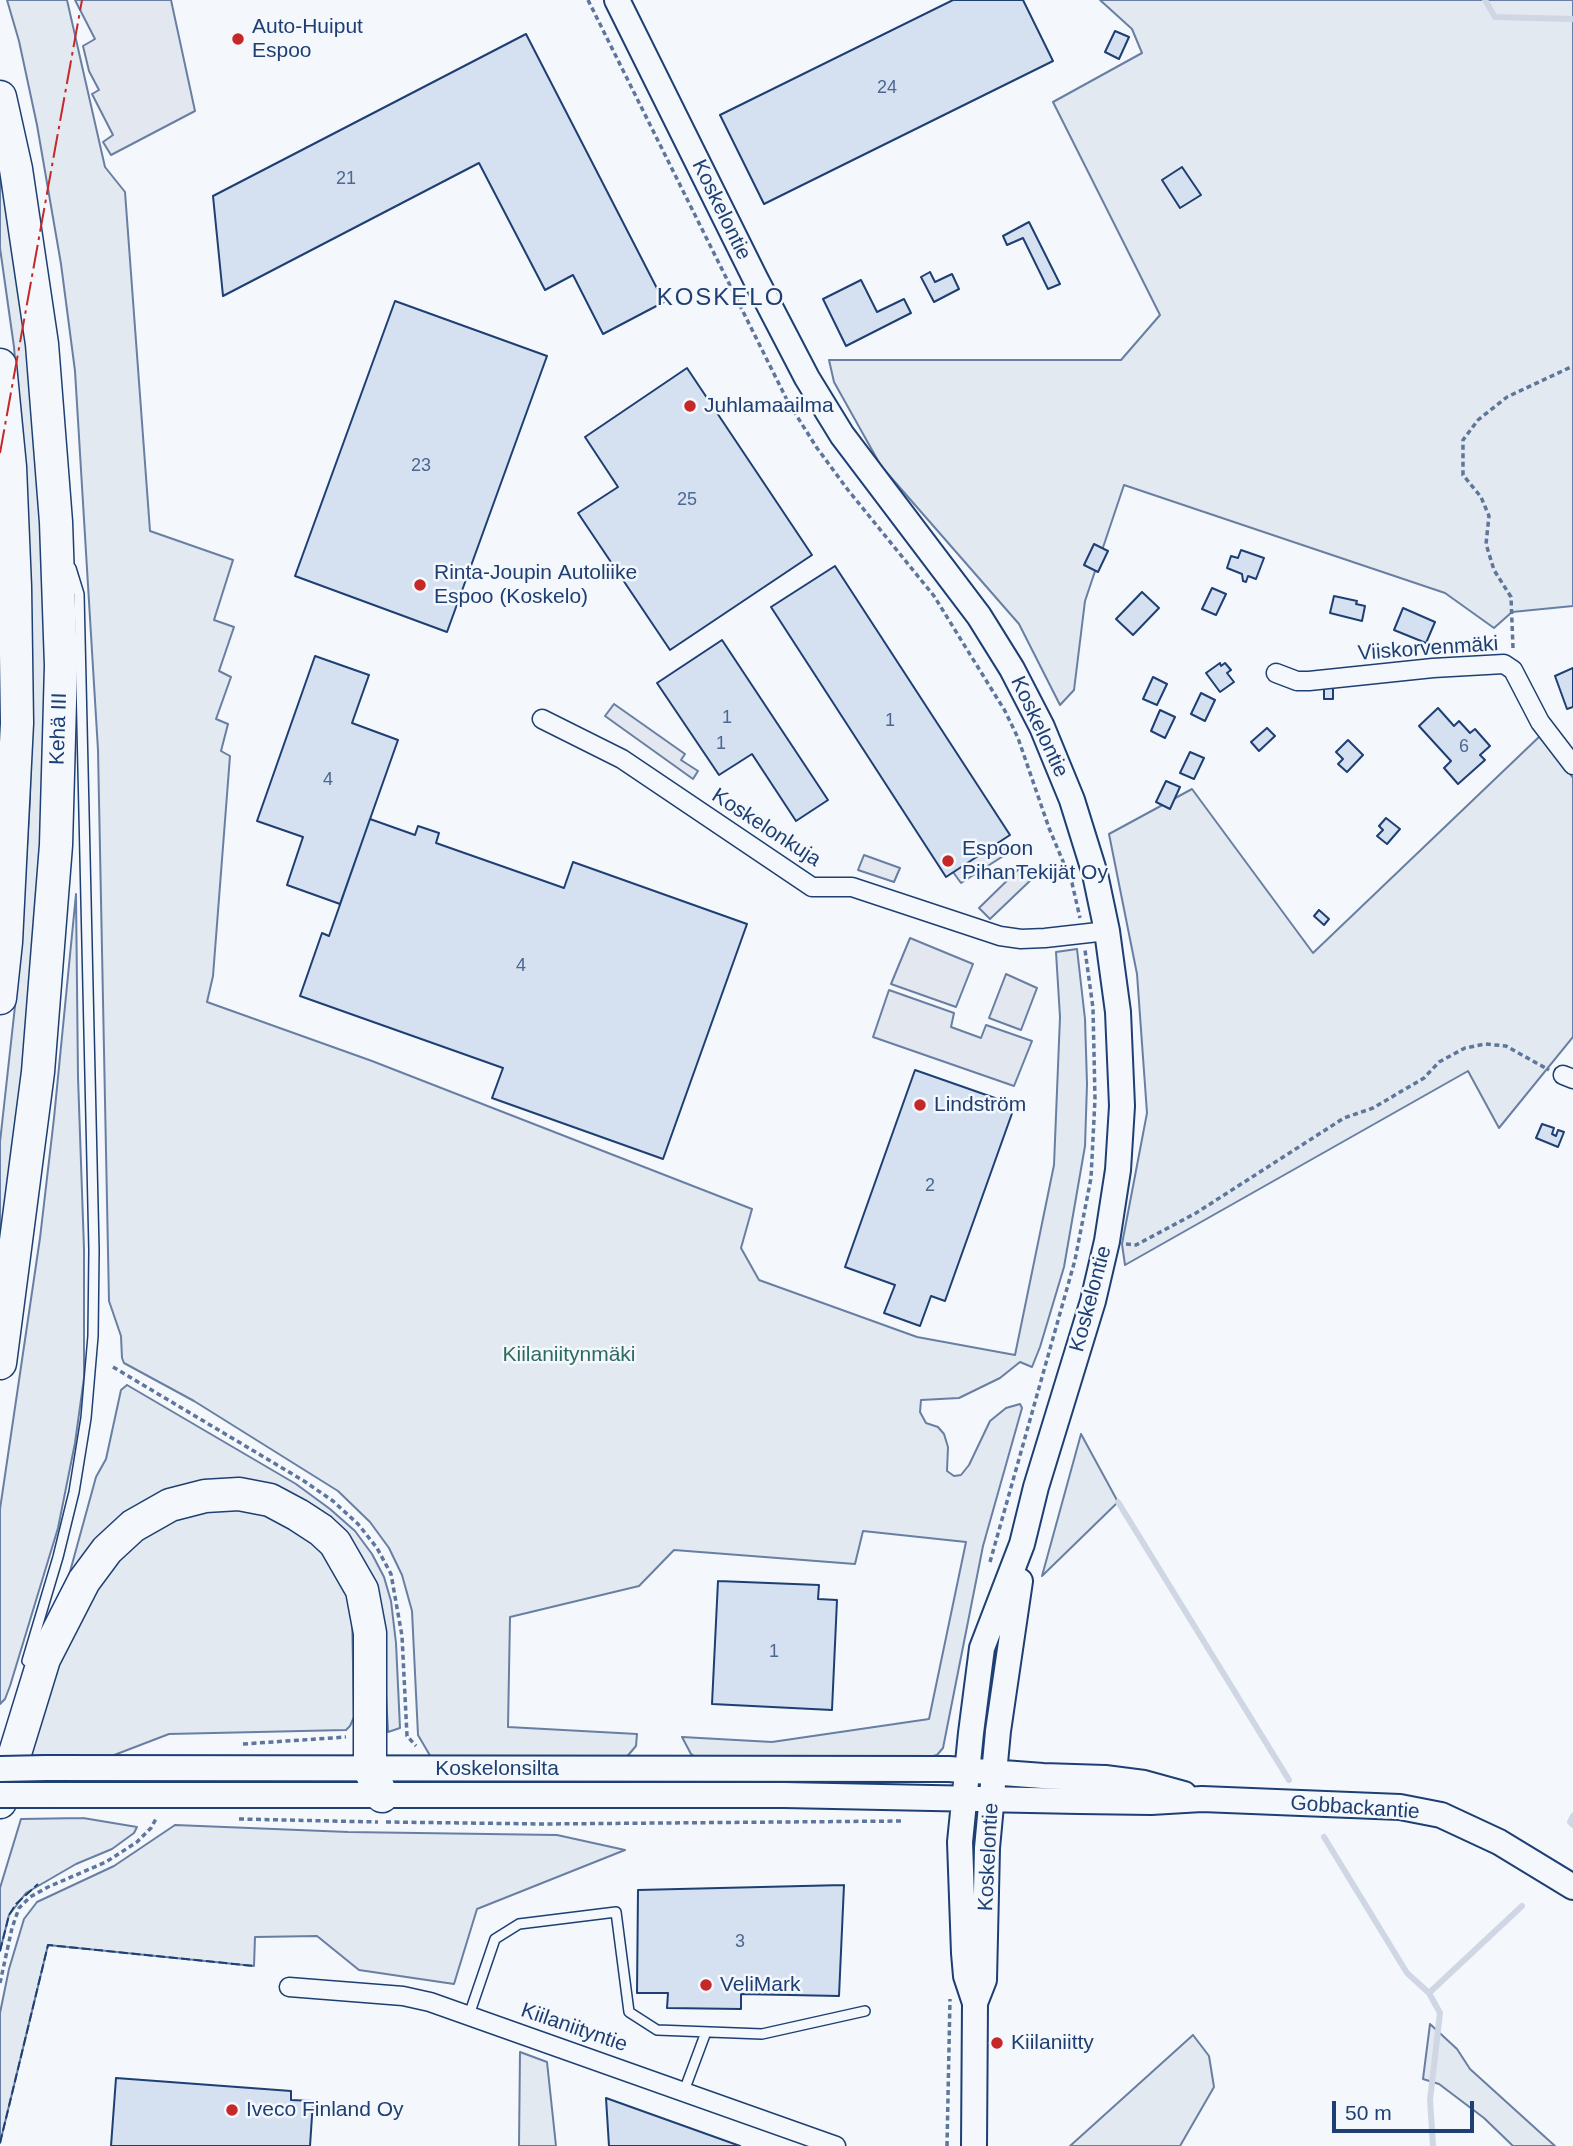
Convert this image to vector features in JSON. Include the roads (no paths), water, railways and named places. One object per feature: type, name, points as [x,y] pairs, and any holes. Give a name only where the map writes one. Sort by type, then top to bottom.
[{"type":"highway","name":"Kehä III","points":[[0,97],[16,169],[42,344],[56,522],[61,666],[56,845],[38,1072],[0,1363]]},
{"type":"highway","name":"Kehä III","points":[[0,365],[11,481],[16,710],[6,942],[0,998]]},
{"type":"highway","points":[[1,1789],[44,1659],[84,1581],[107,1550],[134,1526],[170,1506],[205,1496],[239,1494],[270,1500],[321,1530],[341,1552],[362,1590],[370,1633],[371,1736],[376,1783]]},
{"type":"main road","name":"Koskelontie","points":[[617,0],[807,378],[842,435],[979,617],[1012,670],[1042,727],[1072,800],[1096,874],[1095,933],[1118,1012],[1122,1106],[1118,1170],[1107,1241],[1093,1301],[1036,1487],[1022,1544],[982,1648],[960,1843],[966,1976],[975,2003]]},
{"type":"main road","name":"Koskelontie","points":[[975,2003],[984,1980],[987,1848],[991,1800],[998,1731],[1021,1575],[1022,1544]]},
{"type":"main road","name":"Koskelonsilta","points":[[1,1789],[46,1768],[376,1783],[423,1794],[784,1795],[991,1800]]},
{"type":"main road","name":"Koskelonsilta","points":[[1,1789],[44,1795],[683,1768],[994,1772]]},
{"type":"main road","name":"Gobbackantie","points":[[994,1772],[1105,1778],[1144,1783],[1202,1799]]},
{"type":"main road","name":"Gobbackantie","points":[[991,1800],[1152,1802],[1202,1799],[1400,1807],[1441,1815],[1499,1842],[1573,1887]]},
{"type":"main road","points":[[974,2146],[975,2003]]},
{"type":"street","name":"Viiskorvenmäki","points":[[1276,673],[1297,681],[1504,664],[1511,668],[1541,722],[1573,765]]},
{"type":"street","name":"Koskelonkuja","points":[[542,719],[622,759],[812,887],[852,887],[1000,936],[1021,939],[1095,933]]},
{"type":"street","name":"Kiilaniityntie","points":[[289,1987],[403,1996],[469,2015],[836,2146]]},
{"type":"lane","points":[[23,1675],[74,1492],[86,1418],[93,1336],[94,1250],[79,594],[56,522]]},
{"type":"lane","points":[[1,1789],[13,1726]]},
{"type":"lane","points":[[469,2015],[495,1939],[519,1924],[616,1912],[629,2012],[657,2030],[762,2034],[865,2011]]},
{"type":"lane","points":[[684,2091],[706,2032]]},
{"type":"waterway","points":[[1485,0],[1495,17],[1573,19]]},
{"type":"waterway","points":[[1118,1502],[1289,1780]]},
{"type":"waterway","points":[[1573,1816],[1570,1822],[1573,1825]]},
{"type":"waterway","points":[[1324,1837],[1407,1973],[1429,1993]]},
{"type":"waterway","points":[[1433,2146],[1430,2100],[1440,2013],[1429,1993],[1522,1906]]},
{"type":"place","name":"Auto-Huiput Espoo","points":[[238,39]]},
{"type":"place","name":"Juhlamaailma","points":[[690,406]]},
{"type":"place","name":"Rinta-Joupin Autoliike Espoo (Koskelo)","points":[[420,585]]},
{"type":"place","name":"Espoon PihanTekijät Oy","points":[[948,861]]},
{"type":"place","name":"Lindström","points":[[920,1105]]},
{"type":"place","name":"VeliMark","points":[[706,1985]]},
{"type":"place","name":"Kiilaniitty","points":[[997,2043]]},
{"type":"place","name":"Iveco Finland Oy","points":[[232,2110]]},
{"type":"district","name":"KOSKELO","points":[[721,298]]},
{"type":"park label","name":"Kiilaniitynmäki","points":[[569,1355]]}]
